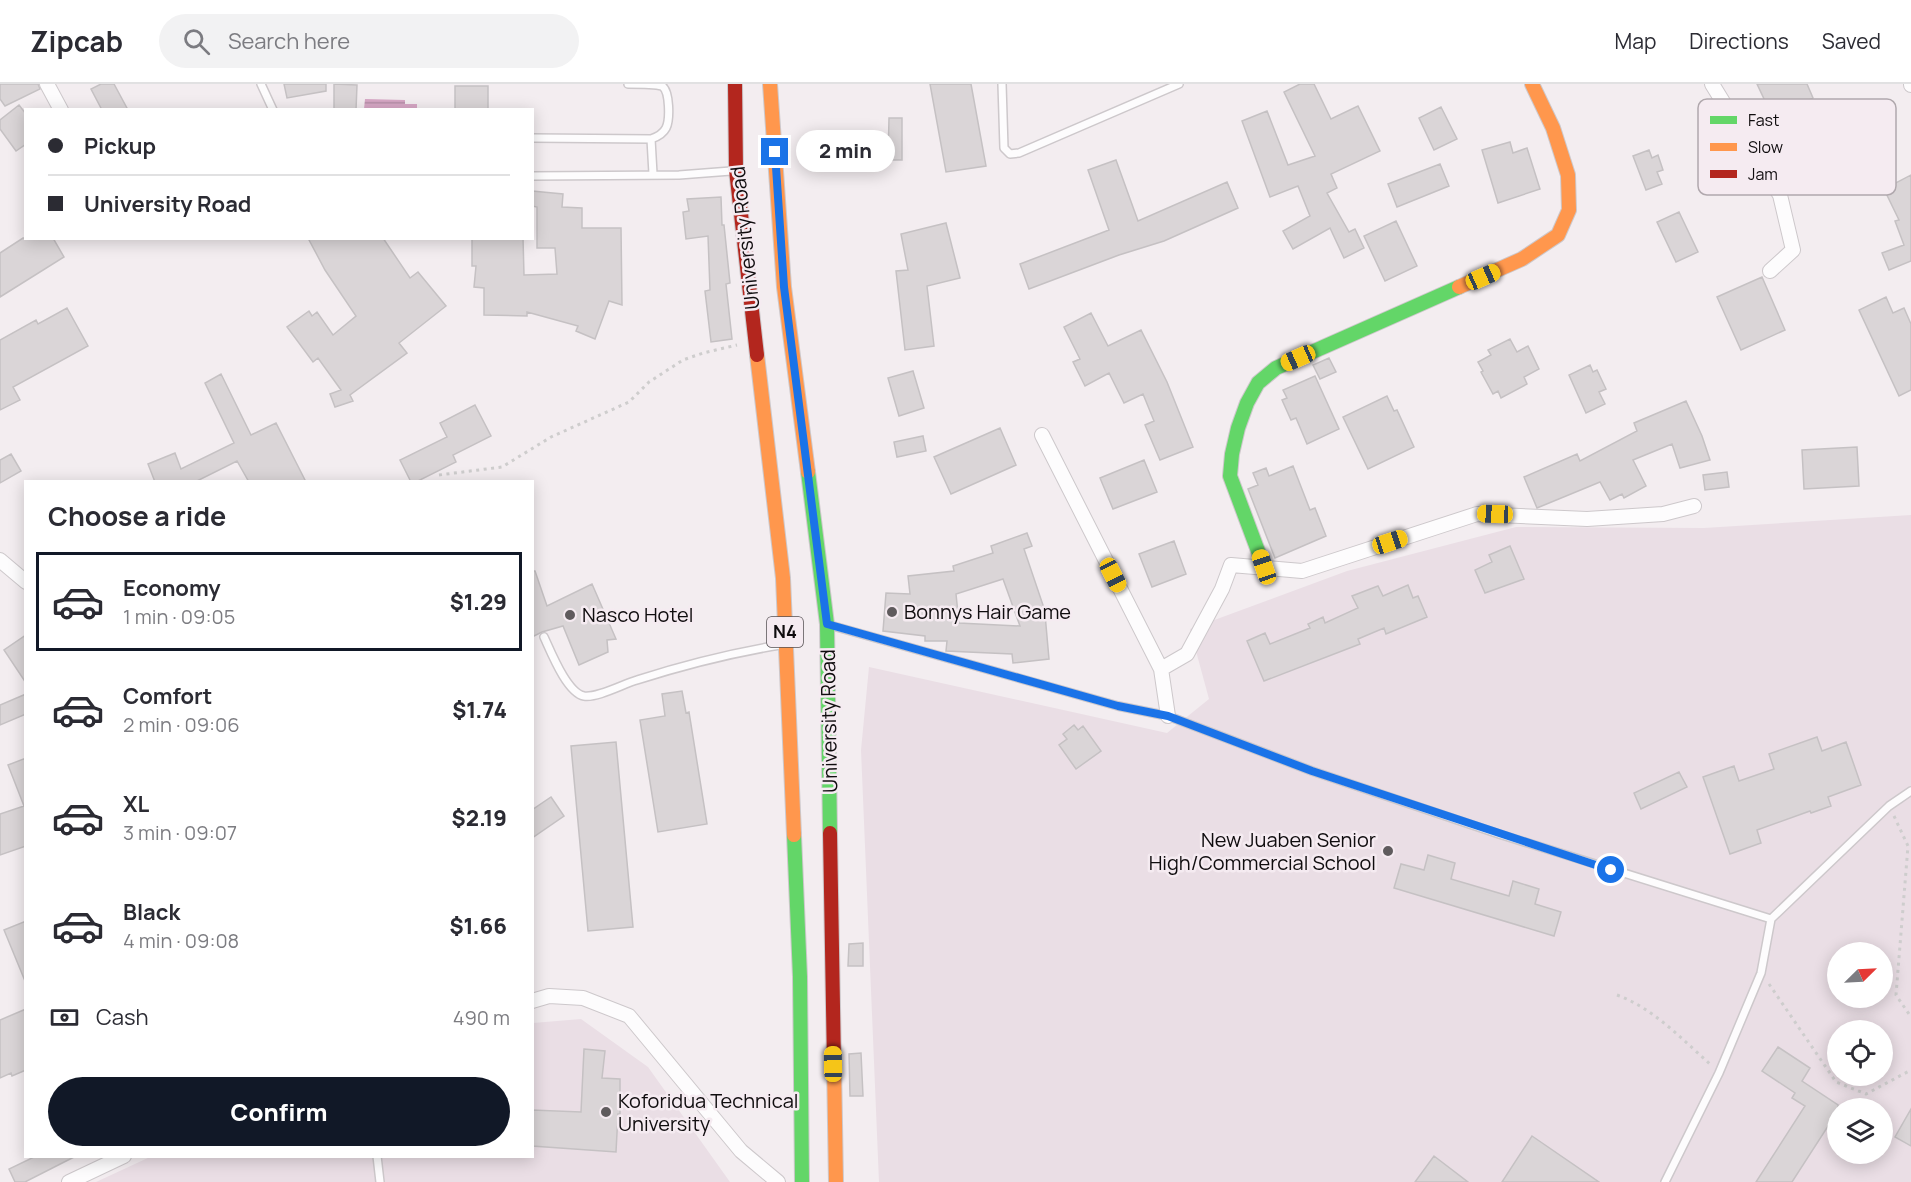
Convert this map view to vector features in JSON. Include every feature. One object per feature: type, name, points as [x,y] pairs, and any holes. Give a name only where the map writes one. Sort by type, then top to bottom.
[{"type":"main road","name":"University Road","points":[[735,84],[736,170],[783,578],[800,977],[802,1182]]},
{"type":"main road","name":"University Road","points":[[770,84],[784,287],[827,624],[836,1182]]},
{"type":"main road","points":[[1264,567],[1230,476],[1238,428],[1258,383],[1276,368],[1522,260],[1558,235],[1569,210],[1568,175],[1553,128],[1532,84]]},
{"type":"street","points":[[46,84],[60,108]]},
{"type":"street","points":[[1712,84],[1721,99]]},
{"type":"street","points":[[1770,271],[1794,250],[1780,195]]},
{"type":"street","points":[[1042,435],[1161,669],[1168,716]]},
{"type":"street","points":[[1161,669],[1187,654],[1222,589],[1231,565],[1302,571],[1477,514],[1587,519],[1663,514],[1694,506]]},
{"type":"street","points":[[0,560],[24,580]]},
{"type":"street","points":[[534,1000],[549,996],[583,998],[629,1016],[741,1151],[778,1182]]},
{"type":"street","points":[[69,1182],[120,1158]]},
{"type":"lane","points":[[261,84],[272,108]]},
{"type":"lane","points":[[534,138],[651,139],[658,137],[668,124],[666,89],[660,84],[628,84]]},
{"type":"lane","points":[[1002,84],[1004,148],[1010,154],[1019,153],[1179,84]]},
{"type":"lane","points":[[651,139],[653,174]]},
{"type":"lane","points":[[534,176],[679,175],[736,170]]},
{"type":"lane","points":[[827,624],[1118,706],[1168,716],[1312,771],[1499,834],[1771,920]]},
{"type":"lane","points":[[543,637],[573,690],[584,696],[595,695],[636,680],[732,653],[785,644]]},
{"type":"lane","points":[[1665,1182],[1719,1073],[1761,973],[1771,920],[1889,806],[1911,791]]},
{"type":"lane","points":[[376,1158],[380,1182]]},
{"type":"path","points":[[439,475],[502,466],[551,437],[629,402],[649,382],[683,360],[756,340]]},
{"type":"path","points":[[1889,806],[1908,846],[1896,995],[1911,1017]]},
{"type":"path","points":[[1761,973],[1836,1082],[1866,1094],[1911,1070]]},
{"type":"path","points":[[1617,995],[1632,1001],[1678,1035],[1719,1073]]},
{"type":"shaded area","points":[[365,99],[405,100],[405,104],[417,104],[417,108],[364,108]]},
{"type":"shaded area","name":"New Juaben Senior High/Commercial School","points":[[1911,515],[1911,1182],[879,1182],[861,750],[869,667],[1167,733],[1209,699],[1190,629],[1347,571],[1516,527],[1704,528]]},
{"type":"shaded area","name":"Koforidua Technical University","points":[[581,1019],[648,1067],[730,1182],[96,1182],[148,1158],[534,1158],[534,1023]]},
{"type":"building","points":[[0,84],[38,84],[40,89],[5,106],[0,99]]},
{"type":"building","points":[[101,84],[114,84],[127,108],[101,108],[91,89]]},
{"type":"building","points":[[284,84],[326,84],[326,91],[287,98]]},
{"type":"building","points":[[334,84],[357,85],[356,108],[334,108]]},
{"type":"building","points":[[930,84],[971,84],[986,166],[946,172]]},
{"type":"building","points":[[1300,84],[1314,84],[1331,119],[1358,106],[1380,151],[1331,174],[1337,188],[1327,193],[1349,232],[1355,229],[1364,248],[1344,258],[1330,228],[1293,249],[1283,231],[1310,216],[1298,186],[1270,197],[1242,121],[1267,111],[1288,165],[1315,156],[1284,92]]},
{"type":"building","points":[[1757,84],[1807,84],[1813,98],[1811,99],[1764,99]]},
{"type":"building","points":[[455,86],[488,86],[488,108],[455,108]]},
{"type":"building","points":[[19,105],[24,111],[24,145],[16,151],[0,129],[0,120]]},
{"type":"building","points":[[1441,107],[1457,139],[1434,150],[1419,118]]},
{"type":"building","points":[[889,118],[902,118],[902,160],[888,160]]},
{"type":"building","points":[[1510,142],[1513,153],[1527,148],[1540,189],[1498,203],[1482,150]]},
{"type":"building","points":[[1649,150],[1652,158],[1658,155],[1663,170],[1657,172],[1662,184],[1646,190],[1633,156]]},
{"type":"building","points":[[1116,160],[1138,221],[1227,182],[1238,208],[1164,241],[1119,255],[1029,289],[1020,264],[1109,230],[1088,170]]},
{"type":"building","points":[[1440,164],[1449,186],[1397,207],[1388,184]]},
{"type":"building","points":[[1911,175],[1911,261],[1889,270],[1882,253],[1904,245],[1895,221],[1899,220],[1887,195],[1896,195],[1896,183]]},
{"type":"building","points":[[534,191],[563,194],[562,207],[582,208],[582,228],[621,228],[622,305],[609,301],[595,339],[576,331],[578,326],[527,312],[527,316],[484,315],[484,288],[474,287],[476,266],[472,266],[472,240],[523,240],[524,275],[557,274],[555,248],[537,248],[537,207],[534,206]]},
{"type":"building","points":[[721,197],[722,225],[724,225],[730,283],[726,284],[732,339],[711,342],[705,291],[710,290],[708,236],[686,239],[683,212],[689,211],[687,199]]},
{"type":"building","points":[[1679,212],[1698,252],[1676,262],[1657,222]]},
{"type":"building","points":[[1396,221],[1417,266],[1385,281],[1364,236]]},
{"type":"building","points":[[946,223],[960,278],[927,286],[934,346],[905,350],[896,271],[908,270],[901,234]]},
{"type":"building","points":[[24,238],[24,240],[54,240],[64,257],[0,297],[0,253]]},
{"type":"building","points":[[309,240],[384,240],[410,278],[418,272],[446,306],[399,343],[407,353],[350,395],[353,401],[335,407],[330,394],[341,390],[318,358],[313,362],[287,327],[309,311],[312,316],[317,312],[333,335],[356,316],[325,270]]},
{"type":"building","points":[[1762,277],[1785,330],[1741,350],[1717,297]]},
{"type":"building","points":[[1886,297],[1893,313],[1904,308],[1911,324],[1911,390],[1899,396],[1859,310]]},
{"type":"building","points":[[67,308],[88,346],[13,387],[20,400],[0,410],[0,340],[36,320],[38,324]]},
{"type":"building","points":[[1091,313],[1108,346],[1141,330],[1167,382],[1193,447],[1160,460],[1145,425],[1154,421],[1143,394],[1124,403],[1109,373],[1085,386],[1073,362],[1080,359],[1064,327]]},
{"type":"building","points":[[1510,339],[1517,352],[1528,346],[1539,369],[1524,377],[1527,384],[1501,398],[1498,391],[1493,394],[1478,362],[1491,355],[1488,350]]},
{"type":"building","points":[[1329,358],[1336,372],[1320,379],[1313,365]]},
{"type":"building","points":[[1590,365],[1593,372],[1597,370],[1606,389],[1599,392],[1605,404],[1586,413],[1569,375]]},
{"type":"building","points":[[913,371],[924,408],[899,416],[888,378]]},
{"type":"building","points":[[221,374],[251,435],[276,423],[305,480],[248,480],[237,461],[199,480],[154,480],[148,464],[175,453],[181,469],[234,443],[205,383]]},
{"type":"building","points":[[1315,376],[1339,429],[1307,444],[1296,418],[1291,420],[1282,400],[1287,398],[1283,390]]},
{"type":"building","points":[[1387,396],[1394,411],[1397,410],[1414,447],[1368,469],[1343,417]]},
{"type":"building","points":[[1686,401],[1710,460],[1680,468],[1672,444],[1633,460],[1646,486],[1624,498],[1622,494],[1610,500],[1600,482],[1537,508],[1524,477],[1577,454],[1580,461],[1637,431],[1634,423]]},
{"type":"building","points":[[475,405],[491,436],[453,455],[456,462],[420,480],[410,480],[400,460],[447,437],[440,423]]},
{"type":"building","points":[[1000,428],[1016,465],[951,494],[934,457]]},
{"type":"building","points":[[923,436],[926,451],[897,457],[894,442]]},
{"type":"building","points":[[1857,447],[1859,486],[1804,489],[1802,450]]},
{"type":"building","points":[[11,454],[21,471],[0,483],[0,460]]},
{"type":"building","points":[[1144,460],[1157,492],[1113,509],[1100,478]]},
{"type":"building","points":[[1293,466],[1310,510],[1315,508],[1326,536],[1275,558],[1248,489],[1258,485],[1253,473],[1266,468],[1269,476]]},
{"type":"building","points":[[1727,472],[1729,487],[1705,490],[1703,475]]},
{"type":"building","points":[[1027,533],[1032,546],[1024,549],[1046,614],[1049,659],[1013,663],[1012,654],[946,651],[947,641],[925,641],[925,636],[883,631],[886,593],[910,594],[908,576],[954,571],[953,566],[993,553],[991,546]],"holes":[[[1003,579],[1020,626],[959,623],[956,594]]]},
{"type":"building","points":[[1174,541],[1186,574],[1152,587],[1139,554]]},
{"type":"building","points":[[1510,546],[1524,579],[1485,593],[1475,570],[1492,562],[1489,555]]},
{"type":"building","points":[[534,571],[547,606],[592,584],[616,639],[607,640],[608,652],[579,665],[563,626],[534,636]]},
{"type":"building","points":[[1408,585],[1413,598],[1418,596],[1427,617],[1386,634],[1384,628],[1358,639],[1360,644],[1264,681],[1247,641],[1265,633],[1270,644],[1310,628],[1308,624],[1323,617],[1325,623],[1358,608],[1352,596],[1378,586],[1383,596]]},
{"type":"building","points":[[24,636],[24,680],[4,650]]},
{"type":"building","points":[[682,691],[686,713],[689,712],[707,824],[658,832],[640,720],[665,716],[662,694]]},
{"type":"building","points":[[24,695],[24,715],[0,725],[0,705]]},
{"type":"building","points":[[1074,725],[1078,730],[1083,726],[1101,751],[1076,769],[1059,745],[1067,739],[1063,734]]},
{"type":"building","points":[[1817,737],[1822,751],[1846,742],[1861,785],[1828,797],[1831,806],[1757,830],[1761,843],[1730,854],[1703,777],[1734,766],[1739,781],[1774,769],[1769,754]]},
{"type":"building","points":[[616,742],[633,927],[588,931],[571,746]]},
{"type":"building","points":[[24,759],[24,806],[8,765]]},
{"type":"building","points":[[1679,772],[1687,787],[1641,809],[1634,793]]},
{"type":"building","points":[[551,797],[564,816],[534,837],[534,809]]},
{"type":"building","points":[[24,806],[24,847],[0,855],[0,814]]},
{"type":"building","points":[[1428,855],[1455,863],[1451,879],[1509,896],[1513,881],[1539,889],[1535,904],[1561,912],[1554,936],[1394,888],[1401,864],[1424,870]]},
{"type":"building","points":[[24,922],[24,979],[4,930]]},
{"type":"building","points":[[863,943],[863,966],[848,966],[849,944]]},
{"type":"building","points":[[24,1010],[24,1071],[0,1078],[0,1020]]},
{"type":"building","points":[[1778,1047],[1810,1068],[1802,1081],[1828,1098],[1827,1128],[1792,1182],[1756,1182],[1805,1106],[1792,1098],[1795,1093],[1762,1071]]},
{"type":"building","points":[[584,1049],[605,1051],[602,1078],[620,1079],[620,1114],[618,1114],[616,1152],[534,1146],[534,1110],[581,1112]]},
{"type":"building","points":[[861,1053],[863,1096],[850,1096],[849,1054]]},
{"type":"building","points":[[1911,1109],[1911,1146],[1895,1137]]},
{"type":"building","points":[[1532,1136],[1599,1182],[1502,1182]]},
{"type":"building","points":[[1434,1156],[1468,1182],[1415,1182]]},
{"type":"building","points":[[32,1158],[72,1158],[25,1182],[15,1182],[9,1169]]},
{"type":"traffic: fast","points":[[1264,567],[1230,476],[1238,428],[1247,403],[1258,383],[1276,368],[1459,287]]},
{"type":"traffic: fast","points":[[808,472],[827,624],[830,833]]},
{"type":"traffic: fast","points":[[794,835],[800,977],[802,1182]]},
{"type":"traffic: slow","points":[[770,84],[784,287],[808,472]]},
{"type":"traffic: slow","points":[[1459,287],[1522,259],[1558,235],[1569,210],[1568,175],[1553,128],[1532,84]]},
{"type":"traffic: slow","points":[[757,355],[783,578],[794,835]]},
{"type":"traffic: slow","points":[[834,1064],[836,1182]]},
{"type":"traffic: jam","points":[[735,84],[736,170],[757,355]]},
{"type":"traffic: jam","points":[[830,833],[834,1064]]},
{"type":"place","name":"Bonnys Hair Game","points":[[892,612]]},
{"type":"place","name":"Nasco Hotel","points":[[570,615]]},
{"type":"place","name":"New Juaben Senior High/Commercial School","points":[[1388,851]]},
{"type":"place","name":"Koforidua Technical University","points":[[606,1112]]},
{"type":"route","points":[[775,152],[784,287],[827,624],[1118,706],[1168,716],[1312,771],[1611,870]]}]
